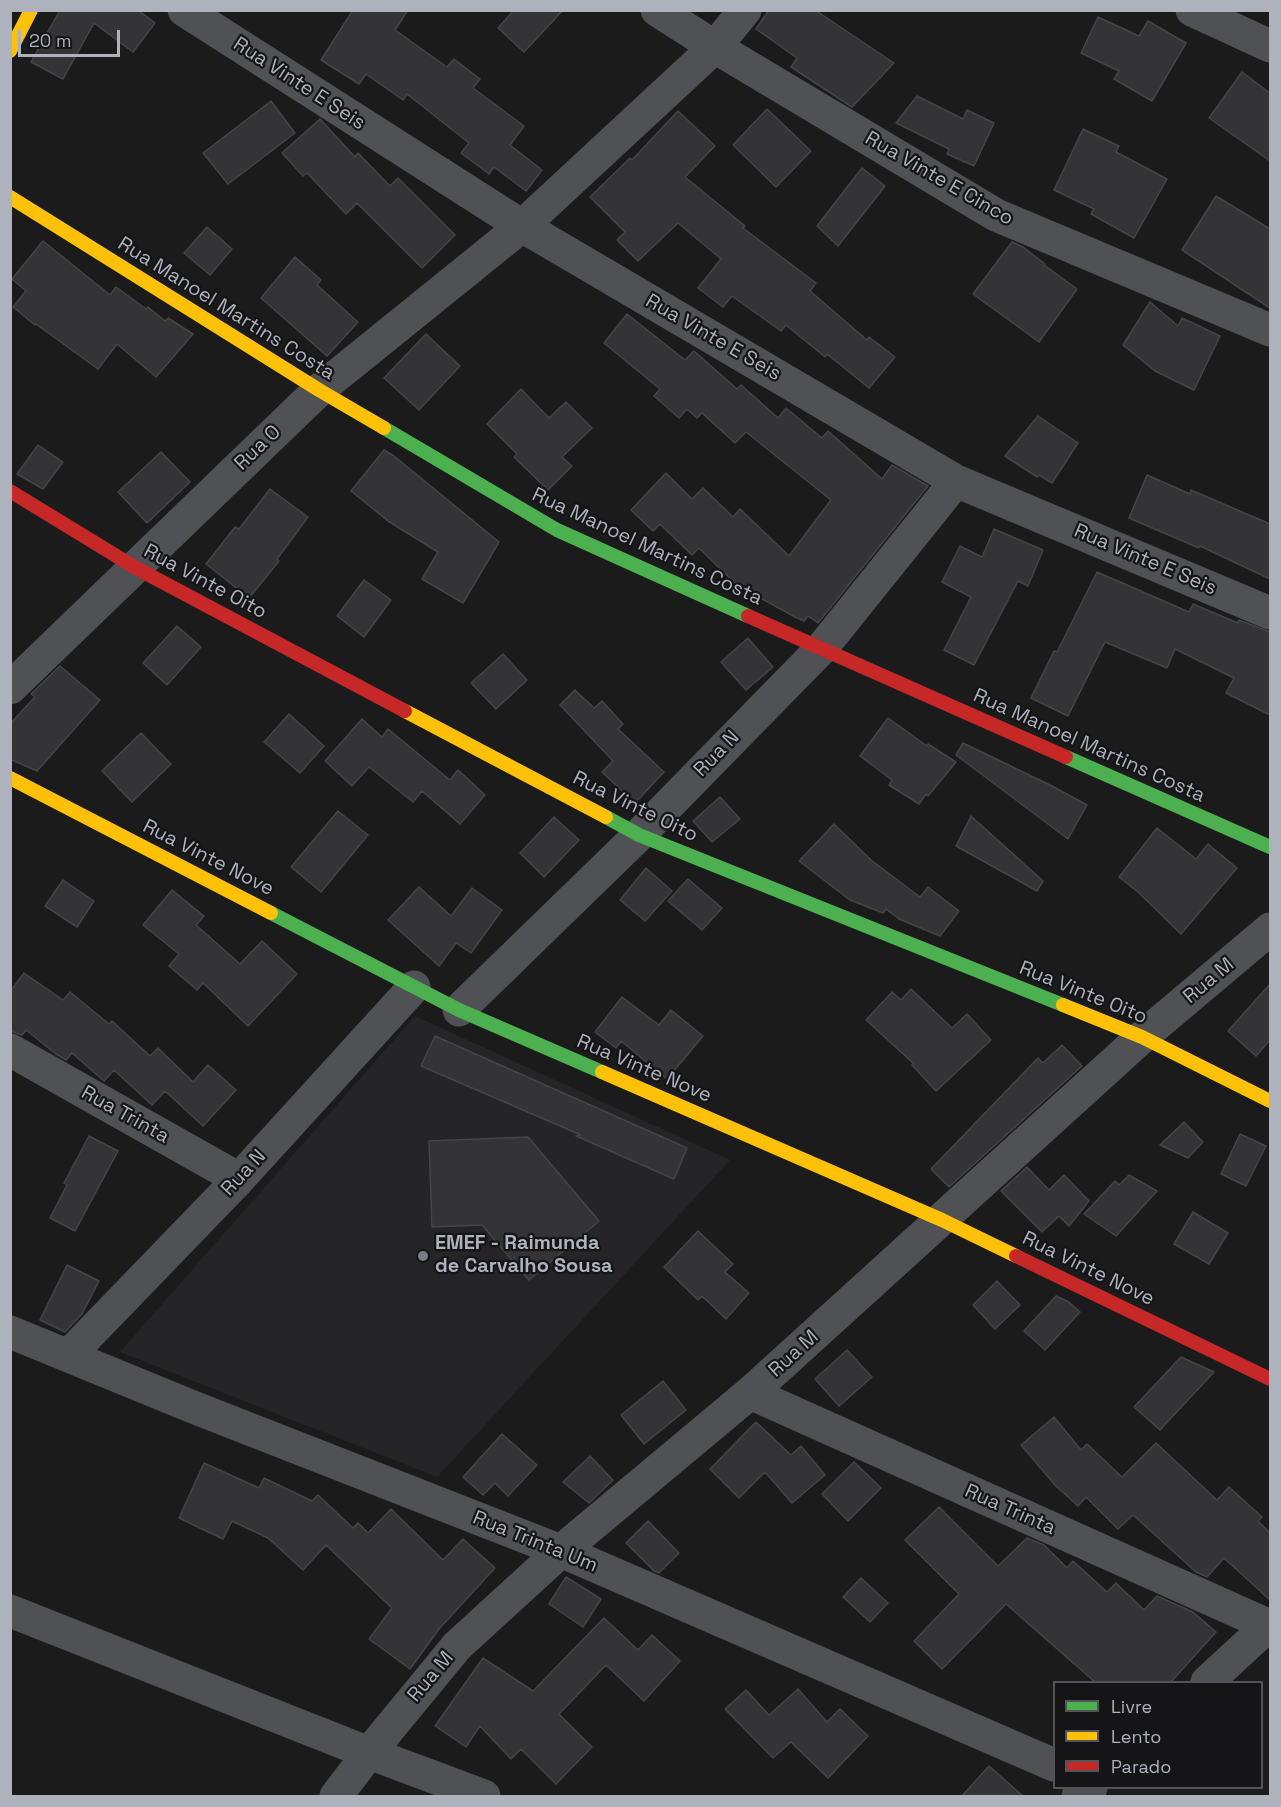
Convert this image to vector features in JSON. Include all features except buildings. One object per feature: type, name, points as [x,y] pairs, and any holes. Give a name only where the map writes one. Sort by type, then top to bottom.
[{"type":"street","points":[[10,51],[31,10]]},
{"type":"street","name":"Rua Vinte E Seis","points":[[184,10],[522,226],[956,481],[1267,604]]},
{"type":"street","name":"Rua Vinte E Cinco","points":[[657,10],[996,215],[1270,330]]},
{"type":"street","points":[[715,47],[745,10]]},
{"type":"street","points":[[1192,10],[1270,46]]},
{"type":"street","name":"Rua O","points":[[10,688],[319,390],[522,226],[715,47]]},
{"type":"street","name":"Rua Manoel Martins Costa","points":[[10,197],[319,390],[557,530],[820,649],[1270,847]]},
{"type":"street","name":"Rua N","points":[[459,1011],[639,834],[820,649],[956,481]]},
{"type":"street","name":"Rua Vinte Oito","points":[[10,491],[136,568],[639,834],[1142,1037],[1270,1101]]},
{"type":"street","name":"Rua Vinte Nove","points":[[10,778],[459,1011],[942,1220],[1270,1379]]},
{"type":"street","name":"Rua M","points":[[336,1797],[457,1646],[561,1551],[750,1393],[1142,1037],[1270,929]]},
{"type":"street","name":"Rua N","points":[[69,1355],[239,1179],[414,987]]},
{"type":"street","name":"Rua Trinta","points":[[10,1050],[239,1179]]},
{"type":"street","name":"Rua Trinta Um","points":[[10,1332],[193,1407],[561,1551],[1053,1765]]},
{"type":"street","name":"Rua Trinta","points":[[750,1393],[1270,1625]]},
{"type":"street","points":[[10,1611],[484,1797]]},
{"type":"street","points":[[1209,1681],[1270,1625]]},
{"type":"shaded area","name":"EMEF - Raimunda de Carvalho Sousa","points":[[415,1016],[730,1160],[437,1477],[120,1352]]},
{"type":"traffic: fast","points":[[384,428],[557,530],[748,616]]},
{"type":"traffic: fast","points":[[1066,757],[1270,847]]},
{"type":"traffic: fast","points":[[606,817],[639,835],[1063,1005]]},
{"type":"traffic: fast","points":[[271,913],[459,1010],[602,1072]]},
{"type":"traffic: slow","points":[[10,51],[31,10]]},
{"type":"traffic: slow","points":[[10,197],[319,390],[384,428]]},
{"type":"traffic: slow","points":[[405,711],[606,817]]},
{"type":"traffic: slow","points":[[10,778],[271,913]]},
{"type":"traffic: slow","points":[[1063,1005],[1142,1037],[1270,1101]]},
{"type":"traffic: slow","points":[[602,1072],[942,1220],[1016,1256]]},
{"type":"traffic: jam","points":[[10,491],[136,568],[405,711]]},
{"type":"traffic: jam","points":[[748,616],[1066,757]]},
{"type":"traffic: jam","points":[[1016,1256],[1270,1379]]},
{"type":"place","name":"EMEF - Raimunda de Carvalho Sousa","points":[[423,1256]]}]
